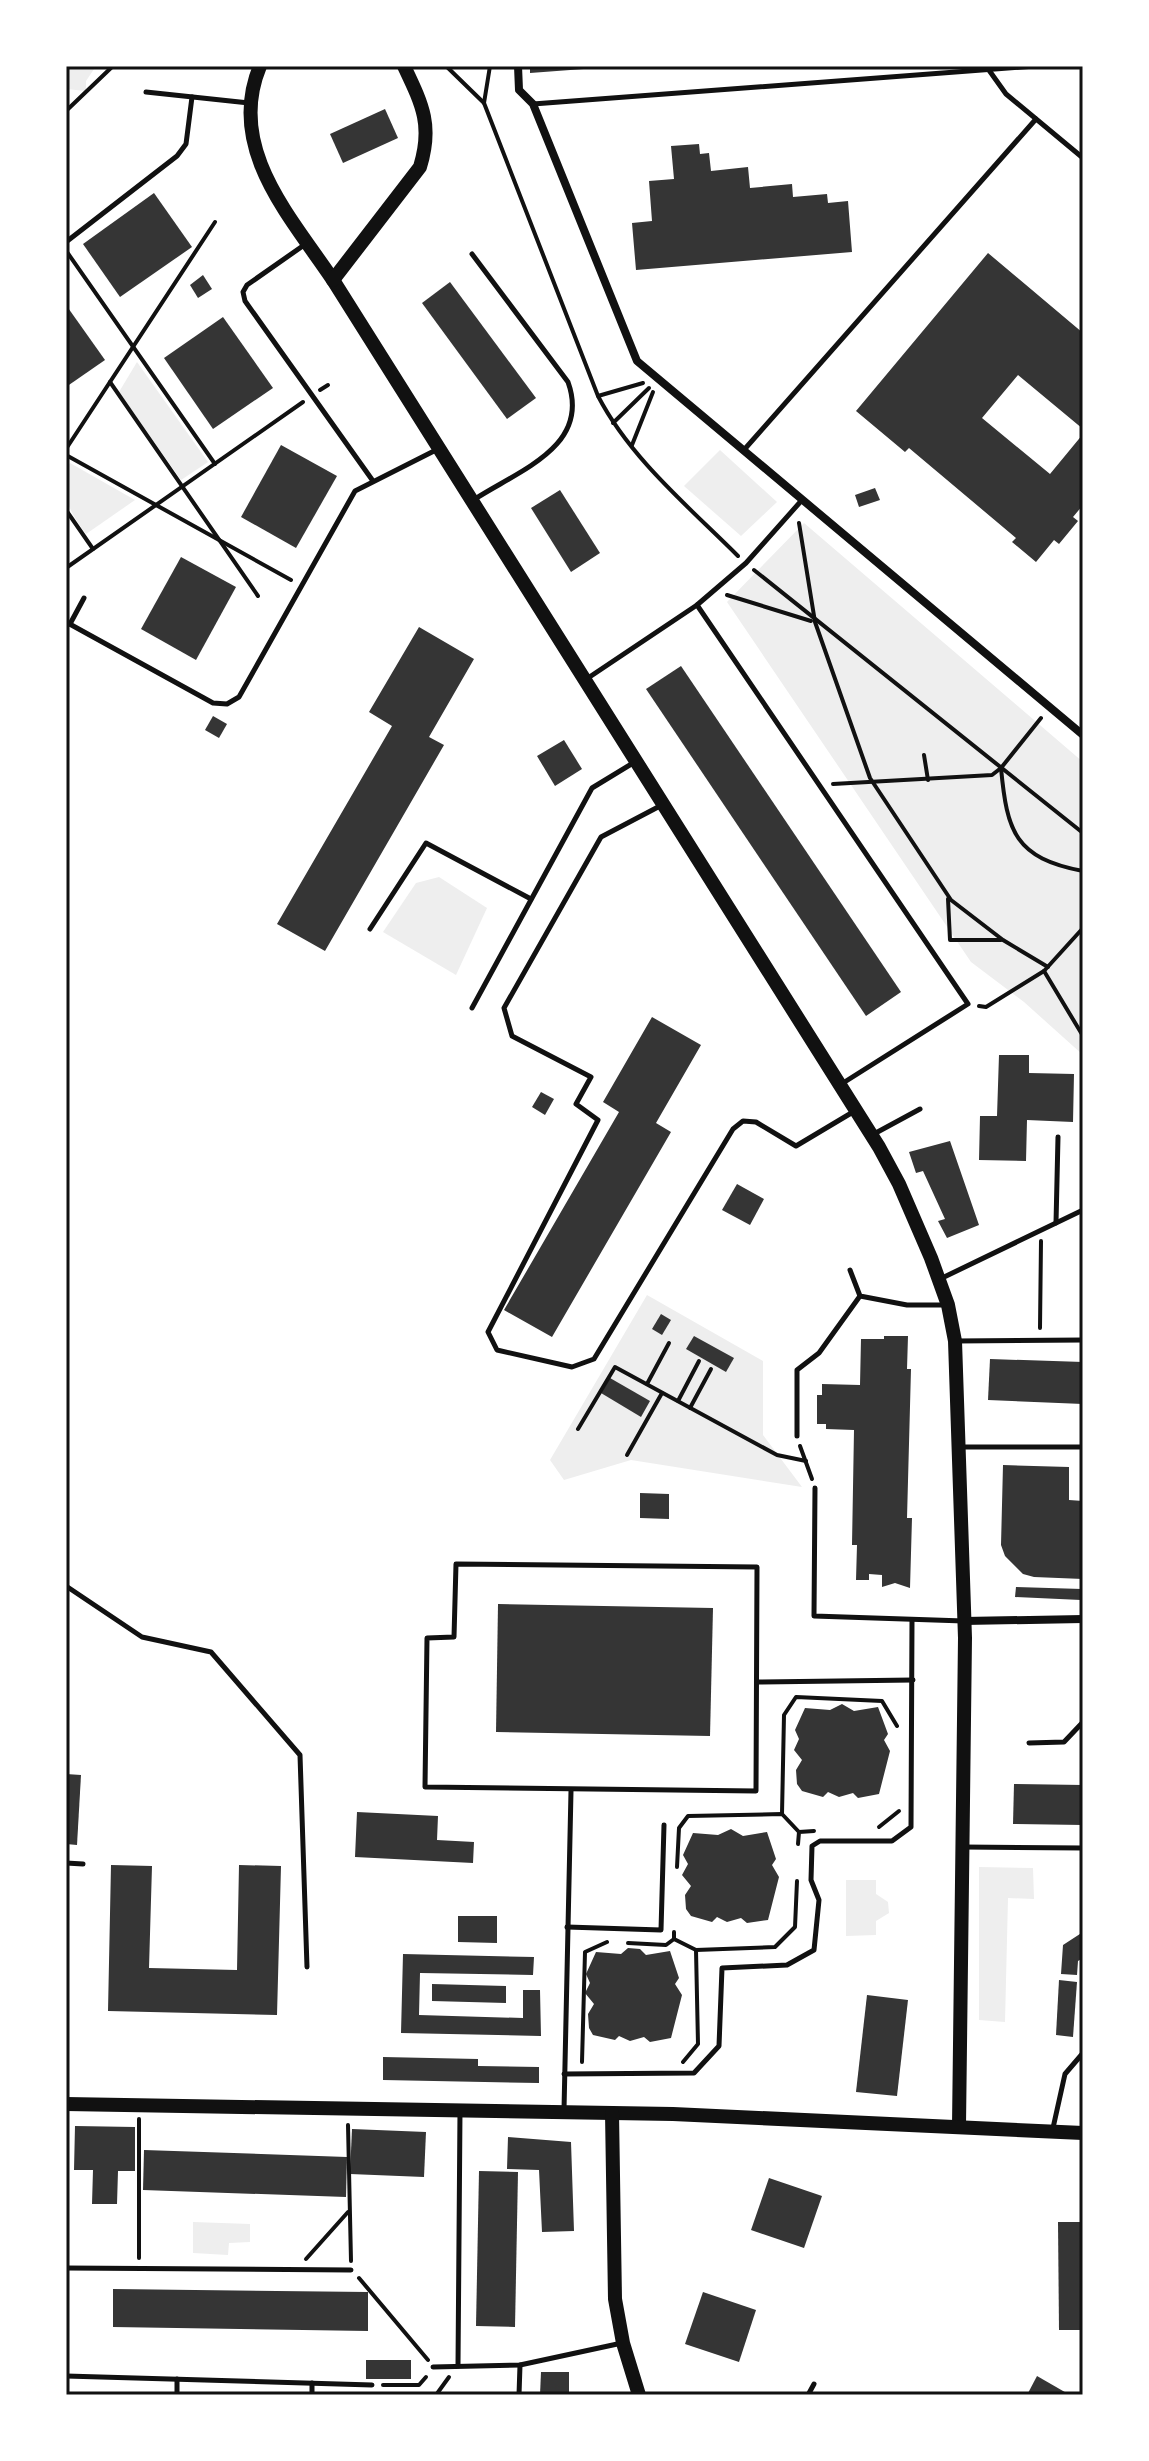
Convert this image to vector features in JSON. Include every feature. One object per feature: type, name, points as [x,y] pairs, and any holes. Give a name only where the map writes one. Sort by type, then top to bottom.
[{"type":"street","points":[[260,66],[250,103],[254,146],[269,186],[333,280],[582,682],[871,1136],[899,1184],[948,1305],[955,1341],[964,1621],[959,2126]]},
{"type":"street","points":[[333,280],[420,167],[427,145],[428,122],[404,66]]},
{"type":"street","points":[[518,66],[519,90],[533,104],[637,361],[1083,735]]},
{"type":"street","points":[[964,1621],[1083,1619]]},
{"type":"street","points":[[66,2104],[612,2113],[1083,2133]]},
{"type":"street","points":[[612,2113],[615,2299],[623,2343],[639,2395]]},
{"type":"lane","points":[[533,104],[1035,66]]},
{"type":"lane","points":[[987,68],[1006,94],[1083,158]]},
{"type":"lane","points":[[146,92],[250,103]]},
{"type":"lane","points":[[66,242],[177,156],[186,144],[192,97]]},
{"type":"lane","points":[[743,451],[1036,119]]},
{"type":"lane","points":[[307,242],[247,285],[243,292],[245,301],[373,481]]},
{"type":"lane","points":[[471,502],[556,447],[570,427],[576,404],[568,382],[472,254]]},
{"type":"lane","points":[[84,598],[68,623],[213,703],[227,704],[239,697],[349,499],[373,481],[438,449]]},
{"type":"lane","points":[[582,682],[697,605],[746,563],[802,500]]},
{"type":"lane","points":[[697,605],[968,1004],[839,1086]]},
{"type":"lane","points":[[472,1008],[592,788],[633,762]]},
{"type":"lane","points":[[661,806],[601,837],[504,1008],[512,1036],[591,1077],[576,1104],[598,1120],[488,1332],[497,1350],[572,1367],[594,1359],[733,1129],[743,1121],[756,1122],[796,1146],[855,1111]]},
{"type":"lane","points":[[370,929],[426,843],[531,899]]},
{"type":"lane","points":[[871,1136],[920,1109]]},
{"type":"lane","points":[[1056,1223],[1058,1137]]},
{"type":"lane","points":[[939,1279],[1083,1210]]},
{"type":"lane","points":[[850,1270],[860,1296]]},
{"type":"lane","points":[[860,1296],[907,1305],[948,1305]]},
{"type":"lane","points":[[797,1436],[797,1370],[819,1353],[860,1296]]},
{"type":"lane","points":[[955,1341],[1083,1340]]},
{"type":"lane","points":[[958,1447],[1083,1447]]},
{"type":"lane","points":[[815,1488],[814,1616],[964,1621]]},
{"type":"lane","points":[[456,1564],[757,1567],[756,1791],[571,1791],[425,1787],[427,1638],[454,1637],[456,1564]]},
{"type":"lane","points":[[66,1586],[142,1637],[211,1652],[300,1755],[307,1967]]},
{"type":"lane","points":[[564,2074],[694,2073],[719,2046],[722,1968],[787,1965],[814,1950],[819,1900],[811,1880],[812,1846],[820,1841],[892,1841],[911,1827],[912,1620]]},
{"type":"lane","points":[[757,1682],[913,1680]]},
{"type":"lane","points":[[1029,1743],[1064,1742],[1083,1722]]},
{"type":"lane","points":[[564,2112],[571,1791]]},
{"type":"lane","points":[[567,1927],[661,1930],[664,1825]]},
{"type":"lane","points":[[962,1847],[1083,1848]]},
{"type":"lane","points":[[66,1863],[83,1864]]},
{"type":"lane","points":[[1052,2131],[1065,2074],[1083,2053]]},
{"type":"lane","points":[[458,2366],[460,2110]]},
{"type":"lane","points":[[66,2268],[351,2270]]},
{"type":"lane","points":[[433,2367],[520,2365],[623,2343]]},
{"type":"lane","points":[[519,2395],[520,2365]]},
{"type":"lane","points":[[66,2376],[372,2385]]},
{"type":"lane","points":[[177,2379],[177,2395]]},
{"type":"lane","points":[[312,2383],[312,2395]]},
{"type":"lane","points":[[808,2395],[814,2384]]},
{"type":"path","points":[[66,111],[113,66]]},
{"type":"path","points":[[446,66],[484,103],[598,396],[613,423],[664,483],[746,563],[815,622],[1083,833]]},
{"type":"path","points":[[484,103],[490,66]]},
{"type":"path","points":[[215,222],[66,452],[301,585]]},
{"type":"path","points":[[66,250],[215,464]]},
{"type":"path","points":[[598,396],[658,379]]},
{"type":"path","points":[[613,423],[658,379]]},
{"type":"path","points":[[632,445],[658,379]]},
{"type":"path","points":[[110,382],[258,596]]},
{"type":"path","points":[[66,568],[328,385]]},
{"type":"path","points":[[802,500],[799,525],[815,622],[875,784],[948,895],[1003,940],[1046,969],[1083,1036]]},
{"type":"path","points":[[66,510],[93,549]]},
{"type":"path","points":[[714,590],[815,622]]},
{"type":"path","points":[[818,784],[875,784],[992,775],[1050,707]]},
{"type":"path","points":[[924,755],[928,780]]},
{"type":"path","points":[[1001,768],[1005,813],[1022,845],[1046,862],[1083,871]]},
{"type":"path","points":[[948,895],[950,940],[1003,940]]},
{"type":"path","points":[[968,1004],[986,1007],[1046,969],[1083,928]]},
{"type":"path","points":[[1040,1340],[1042,1230]]},
{"type":"path","points":[[647,1384],[669,1343]]},
{"type":"path","points":[[678,1401],[699,1361]]},
{"type":"path","points":[[578,1429],[615,1367],[777,1455],[806,1461]]},
{"type":"path","points":[[690,1408],[711,1369]]},
{"type":"path","points":[[627,1455],[662,1393]]},
{"type":"path","points":[[797,1436],[815,1488]]},
{"type":"path","points":[[798,1848],[799,1832],[782,1814],[784,1715],[796,1697],[882,1701],[897,1721],[898,1736]]},
{"type":"path","points":[[869,1828],[883,1827],[900,1810]]},
{"type":"path","points":[[677,1876],[679,1828],[688,1816],[782,1814]]},
{"type":"path","points":[[799,1832],[827,1830]]},
{"type":"path","points":[[674,1939],[696,1950],[775,1947],[795,1927],[797,1879]]},
{"type":"path","points":[[590,2065],[582,2063],[585,1952],[603,1942],[666,1945],[674,1939],[675,1924]]},
{"type":"path","points":[[678,2067],[698,2044],[696,1950]]},
{"type":"path","points":[[139,2115],[139,2268]]},
{"type":"path","points":[[348,2119],[351,2270],[376,2294],[433,2367],[419,2385],[372,2385]]},
{"type":"path","points":[[297,2269],[350,2210]]},
{"type":"shaded area","points":[[66,66],[96,66],[86,81],[86,91],[66,89]]},
{"type":"shaded area","points":[[137,362],[208,462],[181,480],[119,392]]},
{"type":"shaded area","points":[[720,450],[777,502],[741,536],[684,486]]},
{"type":"shaded area","points":[[70,463],[135,500],[86,534],[67,500],[64,482]]},
{"type":"shaded area","points":[[804,523],[1083,762],[1083,1055],[1024,1002],[971,962],[727,602]]},
{"type":"shaded area","points":[[439,877],[487,908],[456,975],[383,932],[416,883]]},
{"type":"shaded area","points":[[647,1295],[763,1361],[763,1435],[802,1487],[631,1460],[564,1480],[550,1460]]},
{"type":"shaded area","points":[[979,1867],[1033,1868],[1034,1899],[1008,1898],[1005,2022],[979,2020]]},
{"type":"shaded area","points":[[846,1880],[876,1880],[876,1894],[888,1902],[889,1913],[876,1921],[876,1935],[846,1936]]},
{"type":"shaded area","points":[[193,2222],[250,2224],[250,2242],[229,2243],[228,2255],[193,2253]]},
{"type":"building","points":[[530,66],[597,66],[597,68],[530,73]]},
{"type":"building","points":[[385,109],[398,138],[343,163],[330,134]]},
{"type":"building","points":[[699,144],[700,154],[709,153],[711,171],[748,167],[750,188],[792,184],[793,197],[827,194],[828,203],[848,201],[852,252],[636,270],[632,223],[652,221],[649,181],[674,179],[671,146]]},
{"type":"building","points":[[154,193],[192,247],[120,297],[83,244]]},
{"type":"building","points":[[988,253],[1083,333],[1083,429],[1018,375],[982,418],[1050,474],[1083,434],[1083,505],[1073,517],[1078,521],[1059,544],[1054,540],[1036,562],[1012,542],[1016,538],[909,448],[905,452],[856,411]]},
{"type":"building","points":[[203,275],[212,289],[198,298],[190,285]]},
{"type":"building","points":[[450,282],[536,398],[507,419],[422,303]]},
{"type":"building","points":[[66,305],[105,360],[66,387]]},
{"type":"building","points":[[223,317],[273,388],[213,429],[164,358]]},
{"type":"building","points":[[281,445],[337,476],[296,548],[241,517]]},
{"type":"building","points":[[875,488],[880,500],[859,507],[855,495]]},
{"type":"building","points":[[560,490],[600,553],[571,572],[531,508]]},
{"type":"building","points":[[181,557],[236,587],[196,660],[141,629]]},
{"type":"building","points":[[419,627],[474,659],[429,737],[444,745],[325,951],[277,924],[392,726],[369,712]]},
{"type":"building","points":[[681,666],[901,992],[866,1016],[646,689]]},
{"type":"building","points":[[213,716],[227,724],[219,738],[205,730]]},
{"type":"building","points":[[564,740],[582,769],[555,786],[537,756]]},
{"type":"building","points":[[652,1017],[701,1045],[656,1123],[671,1132],[552,1337],[504,1310],[619,1112],[603,1102]]},
{"type":"building","points":[[999,1055],[1029,1055],[1029,1073],[1074,1074],[1073,1122],[1027,1120],[1026,1161],[979,1160],[980,1116],[997,1116]]},
{"type":"building","points":[[541,1092],[554,1099],[545,1115],[532,1107]]},
{"type":"building","points":[[950,1141],[979,1225],[947,1238],[938,1221],[945,1219],[923,1171],[916,1173],[909,1152]]},
{"type":"building","points":[[737,1184],[764,1199],[750,1225],[722,1210]]},
{"type":"building","points":[[661,1314],[671,1320],[662,1335],[652,1329]]},
{"type":"building","points":[[694,1336],[734,1358],[726,1372],[686,1349]]},
{"type":"building","points":[[884,1336],[908,1336],[907,1369],[911,1369],[907,1518],[912,1518],[910,1588],[895,1583],[882,1587],[882,1575],[869,1574],[869,1580],[856,1580],[857,1545],[852,1545],[854,1430],[826,1429],[826,1424],[817,1424],[817,1395],[822,1395],[822,1384],[860,1385],[861,1339],[884,1339]]},
{"type":"building","points":[[990,1359],[1083,1362],[1083,1404],[988,1400]]},
{"type":"building","points":[[610,1378],[650,1401],[641,1417],[601,1393]]},
{"type":"building","points":[[1003,1465],[1069,1467],[1069,1500],[1083,1501],[1083,1579],[1023,1574],[1005,1556],[1001,1545]]},
{"type":"building","points":[[640,1493],[669,1494],[669,1519],[640,1518]]},
{"type":"building","points":[[1016,1587],[1082,1589],[1081,1600],[1015,1597]]},
{"type":"building","points":[[498,1604],[713,1608],[710,1736],[496,1732]]},
{"type":"building","points":[[842,1704],[854,1711],[878,1707],[888,1734],[884,1740],[890,1751],[879,1794],[858,1798],[853,1793],[839,1797],[828,1792],[823,1797],[802,1791],[797,1784],[796,1770],[802,1760],[794,1750],[799,1739],[795,1730],[805,1708],[830,1710]]},
{"type":"building","points":[[66,1774],[81,1775],[77,1845],[66,1844]]},
{"type":"building","points":[[1014,1784],[1083,1785],[1083,1825],[1013,1824]]},
{"type":"building","points":[[357,1812],[438,1816],[437,1840],[474,1842],[473,1863],[355,1857]]},
{"type":"building","points":[[731,1829],[743,1836],[767,1832],[776,1859],[772,1865],[779,1877],[768,1920],[747,1923],[741,1918],[727,1922],[717,1917],[712,1922],[691,1916],[686,1909],[685,1895],[691,1886],[682,1875],[688,1864],[683,1855],[693,1833],[718,1835]]},
{"type":"building","points":[[111,1865],[152,1866],[149,1968],[237,1970],[239,1865],[281,1866],[277,2015],[108,2011]]},
{"type":"building","points":[[458,1916],[497,1916],[497,1943],[458,1942]]},
{"type":"building","points":[[1083,1932],[1083,1958],[1078,1961],[1077,1975],[1061,1974],[1063,1945]]},
{"type":"building","points":[[628,1948],[640,1949],[646,1955],[670,1951],[679,1978],[675,1984],[682,1995],[671,2038],[650,2042],[644,2037],[630,2041],[619,2036],[615,2040],[593,2035],[589,2028],[588,2014],[594,2004],[585,1993],[590,1983],[586,1974],[596,1952],[621,1954]]},
{"type":"building","points":[[403,1954],[534,1957],[533,1975],[420,1973],[419,2015],[523,2018],[523,1990],[540,1990],[541,2036],[401,2033]]},
{"type":"building","points":[[1059,1980],[1077,1982],[1073,2037],[1056,2035]]},
{"type":"building","points":[[432,1984],[506,1986],[506,2003],[432,2001]]},
{"type":"building","points":[[867,1995],[908,2000],[897,2096],[856,2092]]},
{"type":"building","points":[[383,2057],[478,2059],[478,2066],[539,2067],[539,2083],[383,2080]]},
{"type":"building","points":[[75,2126],[135,2127],[135,2171],[118,2171],[117,2204],[92,2204],[93,2170],[74,2170]]},
{"type":"building","points":[[352,2129],[426,2132],[424,2177],[350,2174]]},
{"type":"building","points":[[508,2137],[571,2142],[574,2231],[542,2232],[539,2170],[507,2169]]},
{"type":"building","points":[[144,2150],[347,2157],[346,2197],[143,2190]]},
{"type":"building","points":[[479,2171],[518,2172],[515,2327],[476,2326]]},
{"type":"building","points":[[769,2178],[822,2196],[804,2248],[751,2230]]},
{"type":"building","points":[[1058,2222],[1083,2222],[1083,2330],[1059,2330]]},
{"type":"building","points":[[113,2289],[368,2292],[368,2331],[113,2327]]},
{"type":"building","points":[[703,2292],[756,2310],[739,2362],[685,2344]]},
{"type":"building","points":[[366,2360],[411,2360],[411,2379],[366,2379]]},
{"type":"building","points":[[541,2372],[569,2372],[569,2395],[540,2395]]},
{"type":"building","points":[[1037,2376],[1070,2395],[1027,2395]]}]
